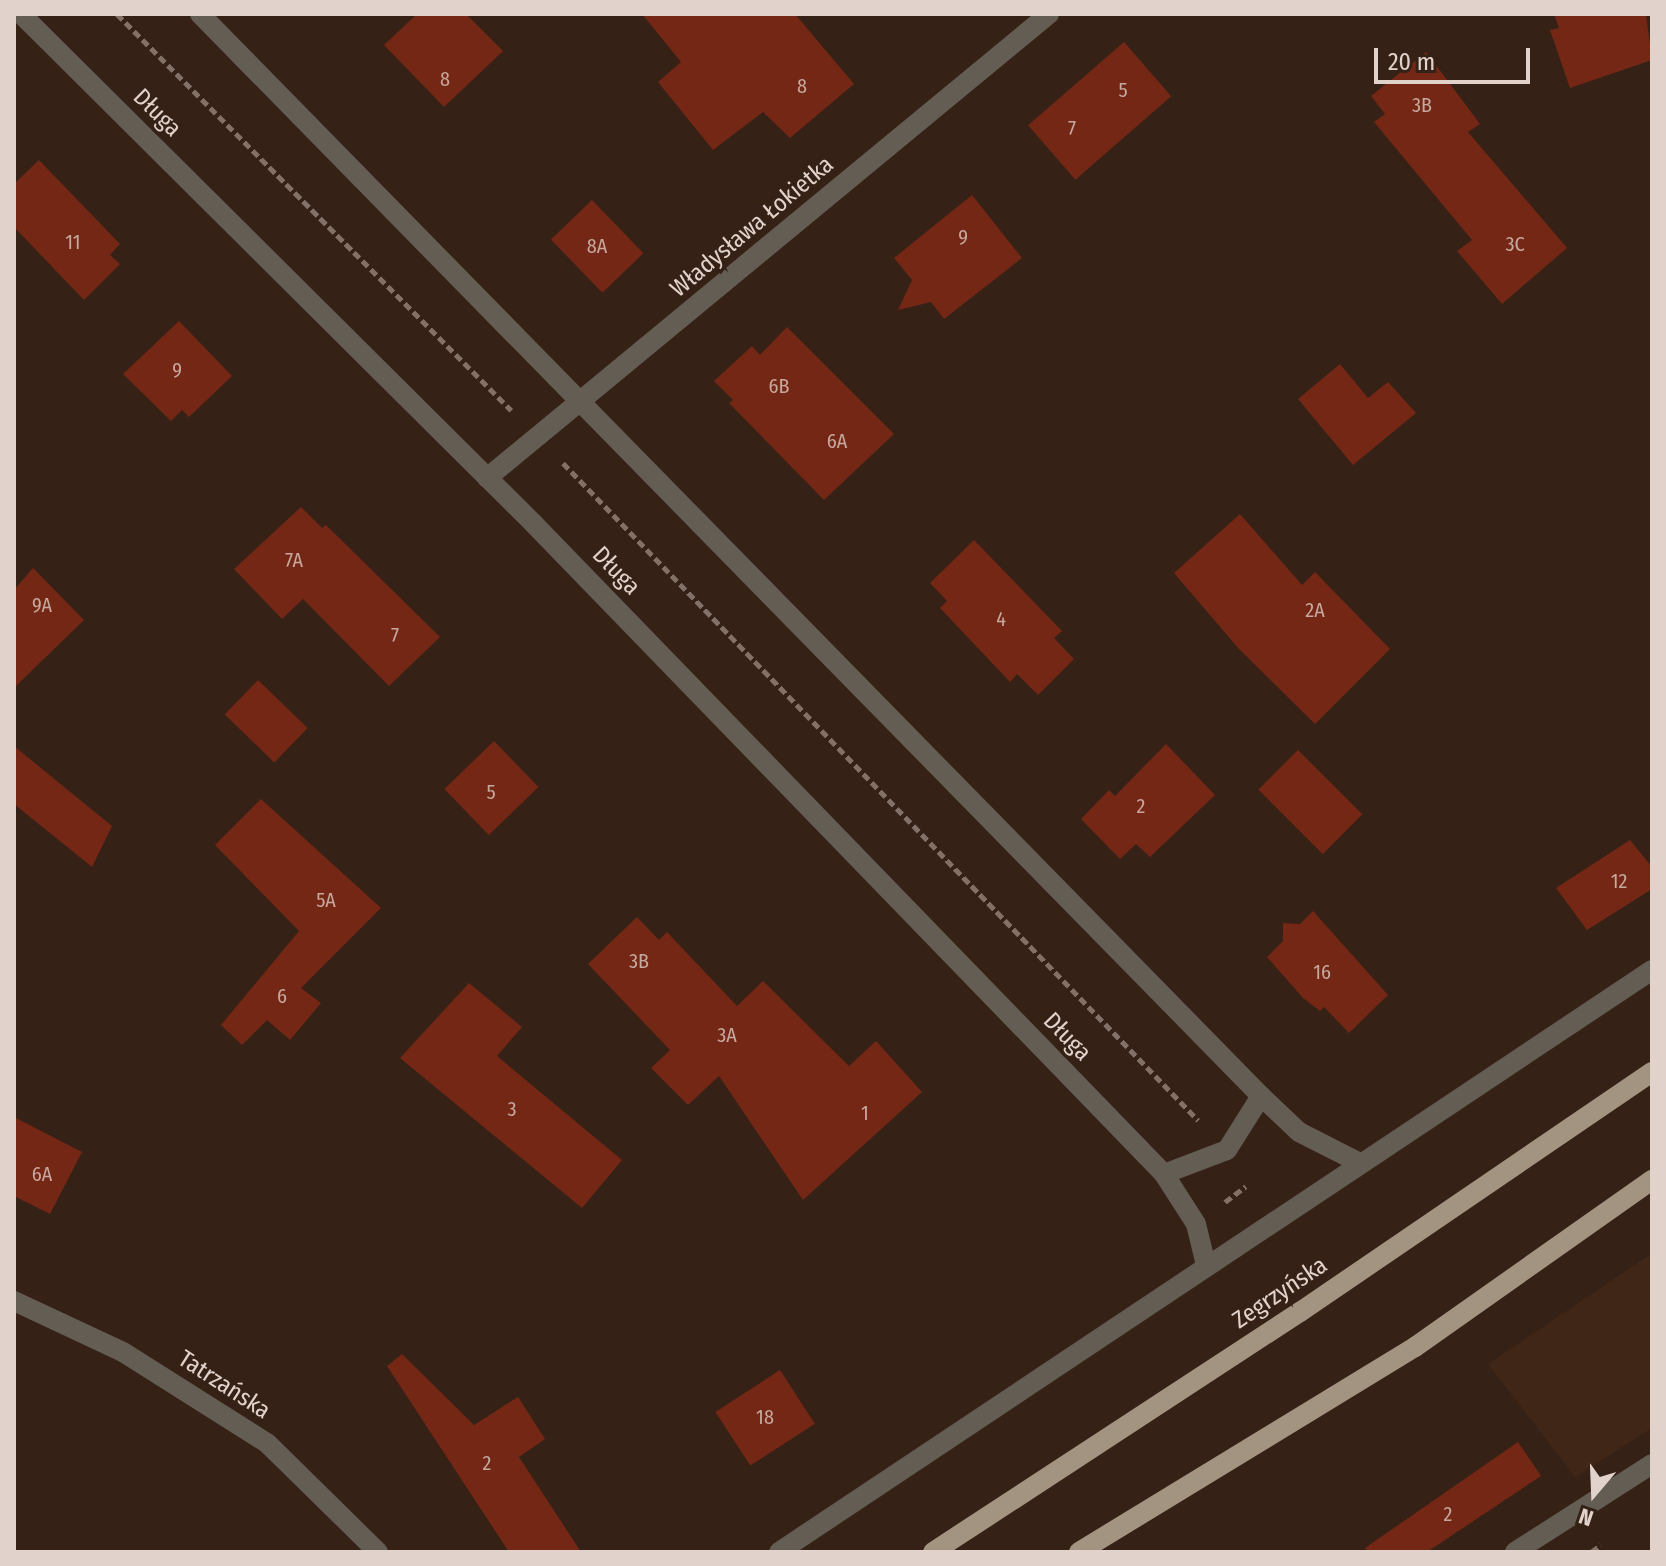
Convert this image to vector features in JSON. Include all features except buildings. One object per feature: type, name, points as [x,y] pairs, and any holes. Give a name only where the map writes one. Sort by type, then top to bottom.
[{"type":"main road","name":"Zegrzyńska","points":[[933,1552],[1300,1312],[1652,1072]]},
{"type":"main road","points":[[1079,1552],[1415,1347],[1652,1180]]},
{"type":"street","name":"Długa","points":[[21,14],[487,478],[1164,1174],[1196,1224],[1206,1265]]},
{"type":"street","points":[[200,14],[579,404],[1261,1096],[1299,1132],[1358,1162]]},
{"type":"street","name":"Władysława Łokietka","points":[[487,478],[1049,14]]},
{"type":"street","points":[[779,1552],[1358,1162],[1652,970]]},
{"type":"street","points":[[1164,1174],[1227,1150],[1261,1096]]},
{"type":"street","name":"Tatrzańska","points":[[14,1301],[123,1352],[267,1443],[378,1552]]},
{"type":"street","points":[[1515,1552],[1652,1464]]},
{"type":"path","points":[[117,14],[538,438],[1227,1150]]},
{"type":"shaded area","points":[[1652,1253],[1652,1428],[1575,1477],[1488,1364]]}]
